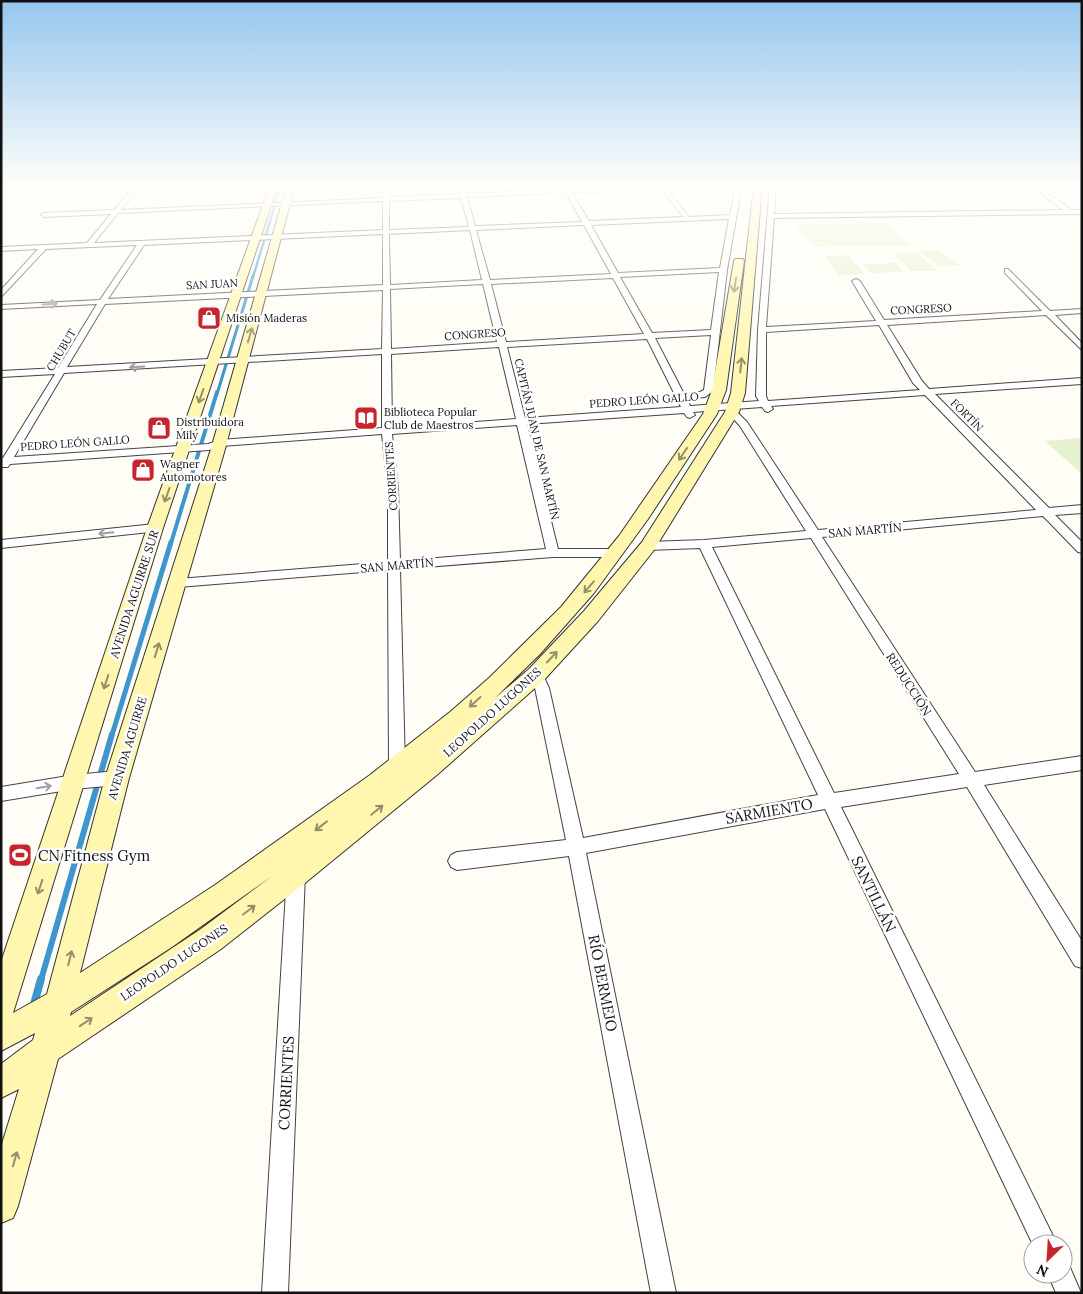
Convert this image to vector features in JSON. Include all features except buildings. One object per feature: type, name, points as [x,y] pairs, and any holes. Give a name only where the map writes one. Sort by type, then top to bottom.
[{"type":"main road","name":"AVENIDA AGUIRRE SUR","points":[[1,1006],[80,781],[154,528],[186,448],[256,245]]},
{"type":"main road","points":[[216,446],[272,245]]},
{"type":"main road","name":"LEOPOLDO LUGONES","points":[[1,1083],[46,1049],[211,939],[296,874],[430,767],[536,675],[591,616],[648,546],[711,410],[719,390],[741,245]]},
{"type":"main road","name":"LEOPOLDO LUGONES","points":[[1,1036],[58,1005],[199,912],[313,832],[459,716],[524,657],[567,613],[617,553],[711,410],[738,393],[752,245]]},
{"type":"main road","name":"AVENIDA AGUIRRE","points":[[46,1049],[112,778],[178,583],[216,446]]},
{"type":"main road","points":[[1,1206],[46,1049]]},
{"type":"street","points":[[1,249],[83,245]]},
{"type":"street","name":"CHUBUT","points":[[1,470],[4,460],[103,301],[140,245]]},
{"type":"street","name":"CORRIENTES","points":[[387,245],[388,434],[393,489],[397,767]]},
{"type":"street","name":"CAPITÁN JUAN DE SAN MARTÍN","points":[[476,245],[503,344],[553,553]]},
{"type":"street","name":"REDUCCIÓN","points":[[598,245],[682,397],[744,424],[971,779],[1082,959]]},
{"type":"street","points":[[682,397],[702,395],[708,391],[728,245]]},
{"type":"street","points":[[766,407],[761,396],[762,330],[769,245]]},
{"type":"street","points":[[1,295],[43,248]]},
{"type":"street","name":"SAN JUAN","points":[[1,307],[723,270]]},
{"type":"street","points":[[1008,271],[1082,348]]},
{"type":"street","name":"FORTÍN","points":[[856,281],[913,376],[1082,549]]},
{"type":"street","name":"CONGRESO","points":[[762,330],[1082,311]]},
{"type":"street","name":"CONGRESO","points":[[216,362],[716,332]]},
{"type":"street","points":[[1,374],[216,362]]},
{"type":"street","name":"PEDRO LEÓN GALLO","points":[[4,460],[930,395],[1082,381]]},
{"type":"street","name":"PEDRO LEÓN GALLO","points":[[930,395],[1082,388]]},
{"type":"street","name":"SAN MARTÍN","points":[[648,546],[704,544],[1082,510]]},
{"type":"street","points":[[1,544],[154,528]]},
{"type":"street","name":"SANTILLÁN","points":[[704,544],[1040,1234]]},
{"type":"street","name":"SAN MARTÍN","points":[[178,583],[553,553],[617,553]]},
{"type":"street","name":"RÍO BERMEJO","points":[[536,675],[542,688],[576,847],[664,1293]]},
{"type":"street","name":"SARMIENTO","points":[[457,861],[576,847],[829,800],[1082,763]]},
{"type":"street","points":[[1,794],[80,781],[112,778]]},
{"type":"street","name":"CORRIENTES","points":[[275,1293],[296,874]]},
{"type":"green space","points":[[814,245],[892,245],[815,247]]},
{"type":"green space","points":[[939,250],[960,265],[938,266],[919,251]]},
{"type":"green space","points":[[917,252],[937,271],[911,271],[893,253]]},
{"type":"green space","points":[[848,255],[865,274],[839,275],[824,256]]},
{"type":"green space","points":[[896,263],[904,272],[871,273],[863,264]]},
{"type":"green space","points":[[1082,438],[1082,474],[1045,441]]},
{"type":"waterway","points":[[253,277],[263,245]]},
{"type":"waterway","points":[[217,394],[253,276]]},
{"type":"waterway","points":[[171,543],[217,392]]},
{"type":"waterway","points":[[112,735],[171,542]]},
{"type":"waterway","points":[[41,980],[112,734]]},
{"type":"waterway","points":[[34,1004],[41,979]]},
{"type":"place","name":"Misión Maderas","points":[[209,318]]},
{"type":"place","name":"Biblioteca Popular Club de Maestros","points":[[366,418]]},
{"type":"place","name":"Distribuidora Mily","points":[[159,428]]},
{"type":"place","name":"Wagner Automotores","points":[[143,470]]},
{"type":"place","name":"CN Fitness Gym","points":[[20,855]]}]
